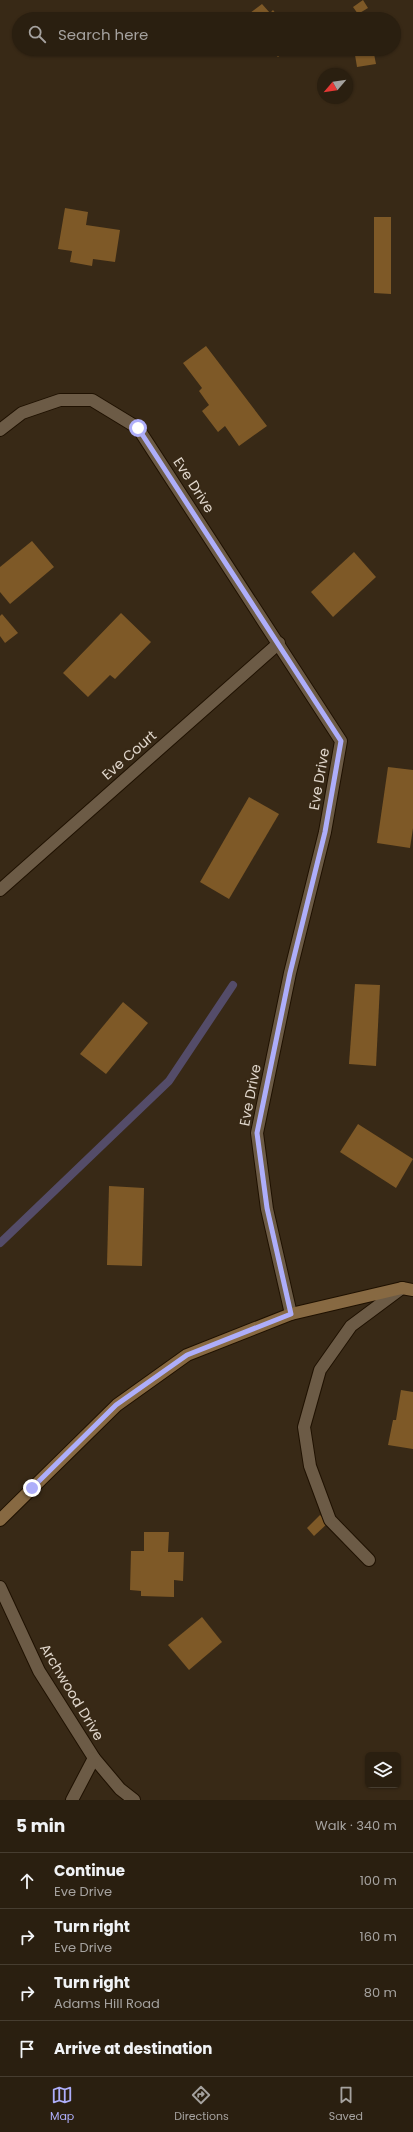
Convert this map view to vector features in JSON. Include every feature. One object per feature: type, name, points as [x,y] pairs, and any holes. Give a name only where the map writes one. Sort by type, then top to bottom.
[{"type":"street","name":"Eve Drive","points":[[0,430],[22,413],[60,400],[92,400],[138,428],[279,643],[341,741],[325,832],[290,973],[257,1133],[267,1208],[291,1314]]},
{"type":"street","name":"Eve Court","points":[[0,890],[279,643]]},
{"type":"street","points":[[0,1520],[116,1405],[187,1355],[291,1314],[408,1289]]},
{"type":"street","points":[[369,1560],[330,1520],[310,1466],[304,1427],[320,1370],[346,1332],[351,1326],[408,1289]]},
{"type":"street","name":"Archwood Drive","points":[[0,1587],[39,1672],[94,1758],[120,1789],[134,1800]]},
{"type":"street","points":[[72,1800],[94,1758]]},
{"type":"building","points":[[363,0],[368,8],[361,12],[357,12],[353,7]]},
{"type":"building","points":[[262,4],[269,12],[251,12]]},
{"type":"building","points":[[355,56],[374,56],[376,64],[357,67]]},
{"type":"building","points":[[65,208],[88,212],[86,225],[120,230],[115,262],[93,259],[92,266],[70,262],[72,251],[58,249]]},
{"type":"building","points":[[374,217],[391,217],[391,294],[374,293]]},
{"type":"building","points":[[206,346],[267,426],[239,446],[225,426],[218,432],[202,411],[209,405],[199,391],[202,388],[183,363]]},
{"type":"building","points":[[32,541],[54,567],[10,604],[0,592],[0,567]]},
{"type":"building","points":[[354,552],[376,577],[333,617],[311,592]]},
{"type":"building","points":[[121,613],[151,642],[115,679],[110,675],[88,697],[63,673]]},
{"type":"building","points":[[2,614],[18,633],[5,643],[0,636],[0,616]]},
{"type":"building","points":[[388,767],[413,770],[413,828],[410,848],[377,843]]},
{"type":"building","points":[[249,797],[279,814],[229,899],[200,882]]},
{"type":"building","points":[[355,984],[380,985],[376,1066],[349,1064]]},
{"type":"building","points":[[123,1002],[148,1023],[106,1074],[80,1054]]},
{"type":"building","points":[[358,1124],[413,1159],[396,1188],[340,1152]]},
{"type":"building","points":[[109,1186],[144,1188],[142,1266],[107,1265]]},
{"type":"building","points":[[401,1390],[413,1392],[413,1449],[388,1445],[393,1420],[396,1420]]},
{"type":"building","points":[[320,1515],[328,1523],[314,1536],[307,1528]]},
{"type":"building","points":[[144,1532],[169,1532],[168,1552],[184,1552],[183,1581],[174,1580],[174,1597],[141,1596],[141,1591],[130,1590],[131,1551],[144,1551]]},
{"type":"building","points":[[202,1617],[222,1642],[189,1670],[168,1645]]},
{"type":"waterway","points":[[0,1243],[169,1081],[233,985]]},
{"type":"route","points":[[32,1488],[116,1405],[187,1355],[291,1314],[267,1208],[257,1133],[290,973],[325,832],[341,741],[279,643],[138,428]]}]
